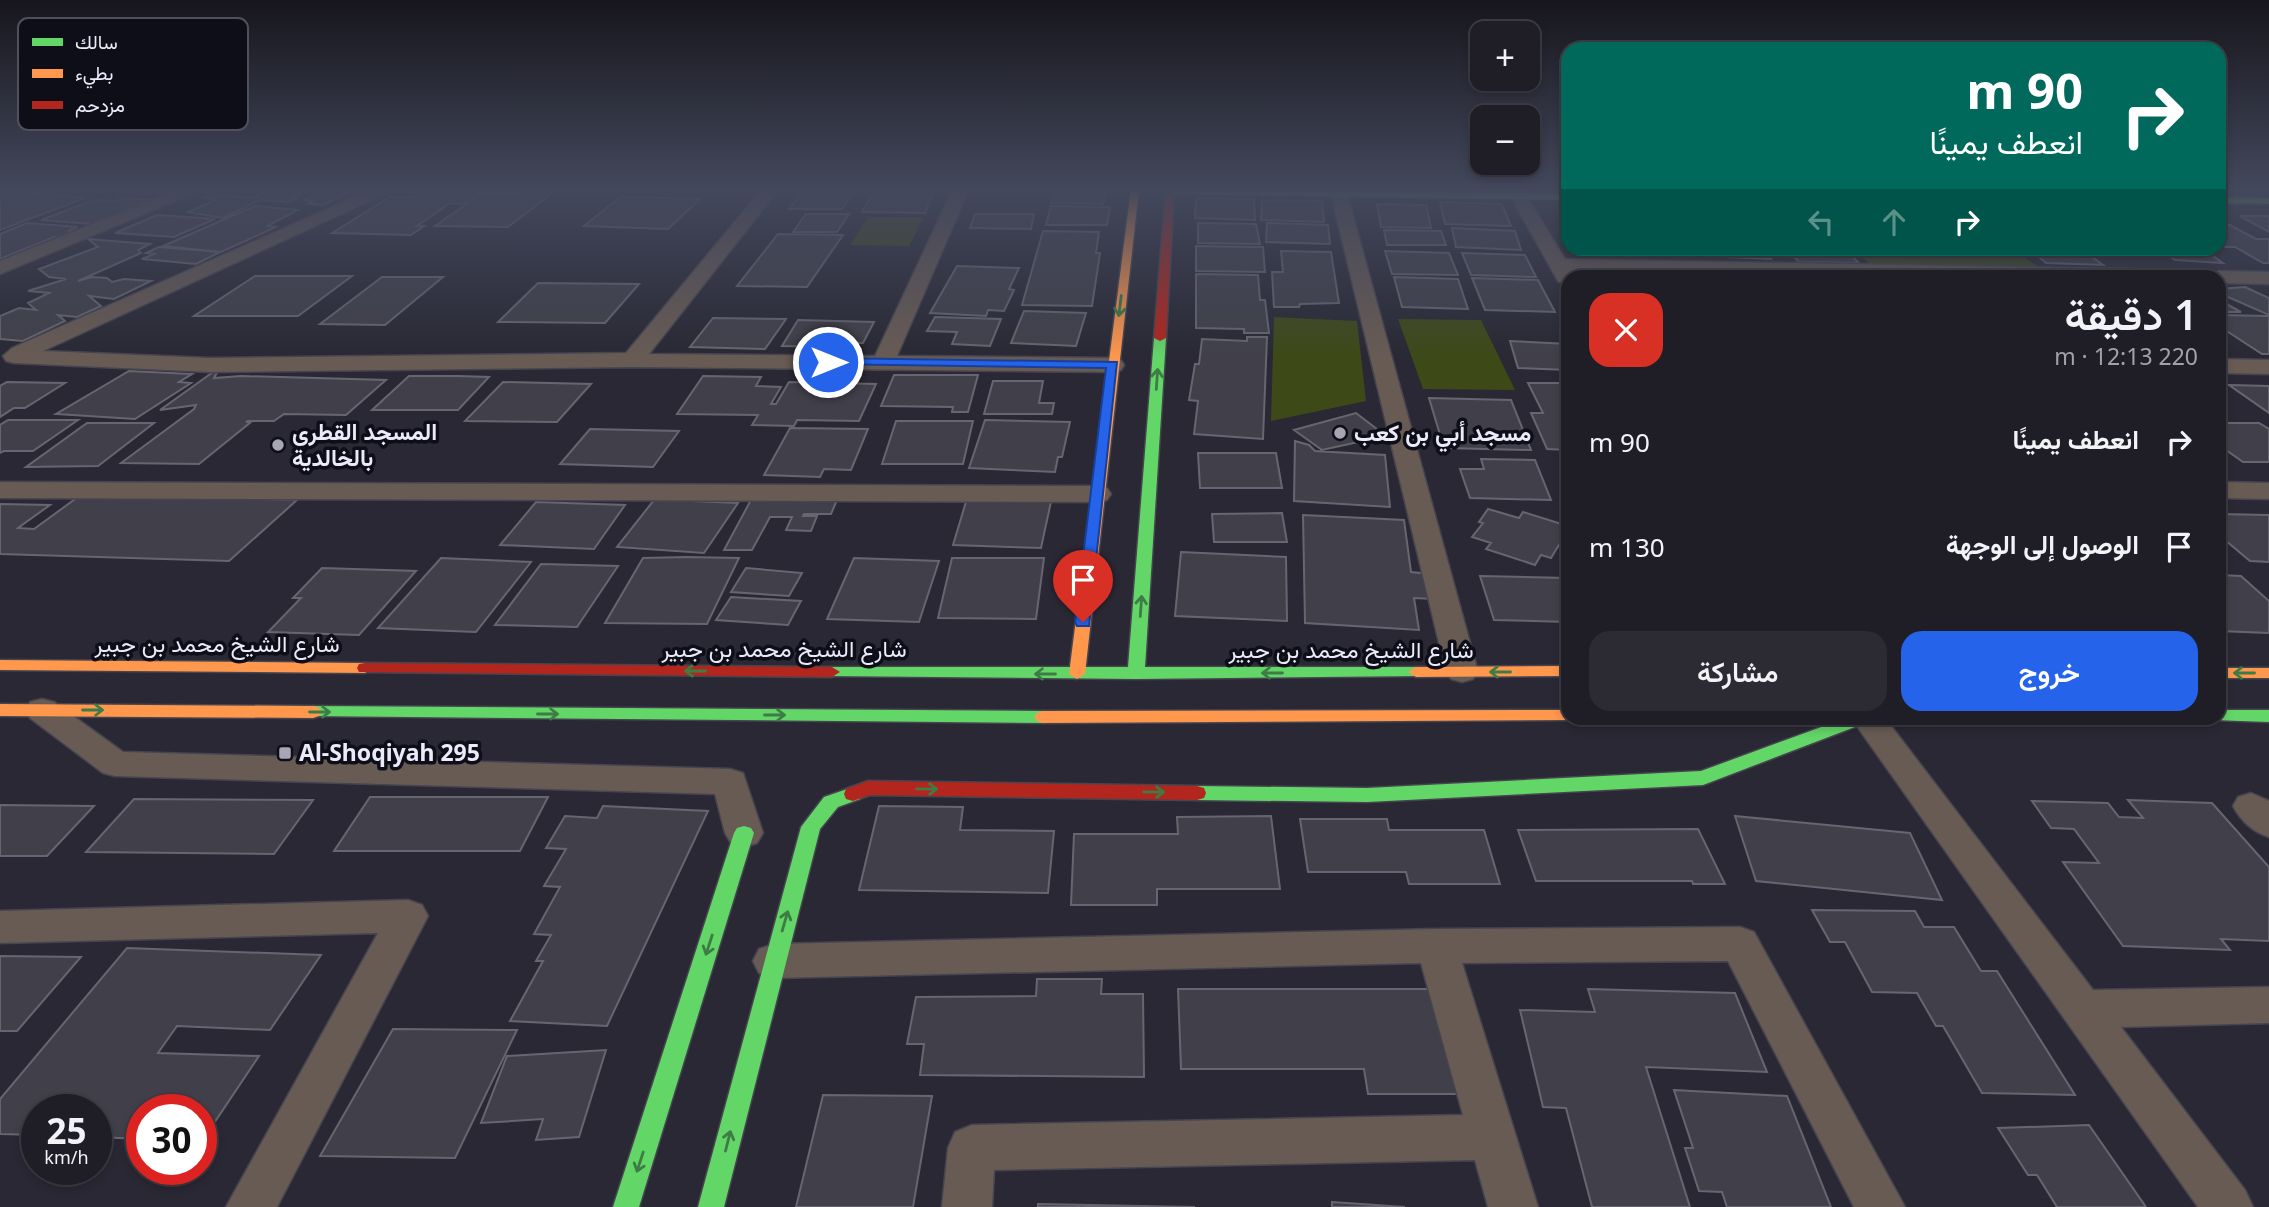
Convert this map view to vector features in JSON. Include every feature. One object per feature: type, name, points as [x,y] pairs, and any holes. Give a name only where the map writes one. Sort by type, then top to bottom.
[{"type":"street","points":[[0,268],[57,245]]},
{"type":"street","points":[[7,359],[263,245]]},
{"type":"street","points":[[632,360],[726,245]]},
{"type":"street","points":[[883,362],[936,245]]},
{"type":"street","points":[[1077,674],[1128,245]]},
{"type":"street","points":[[1136,674],[1166,245]]},
{"type":"street","points":[[1352,245],[1462,672]]},
{"type":"street","points":[[1547,245],[1561,270]]},
{"type":"street","points":[[2226,277],[2269,278]]},
{"type":"street","points":[[7,359],[209,365],[632,360],[1113,365]]},
{"type":"street","points":[[2226,366],[2269,367]]},
{"type":"street","points":[[0,489],[1098,494]]},
{"type":"street","points":[[2226,490],[2269,491]]},
{"type":"street","name":"شارع الشيخ محمد بن جبير","points":[[0,665],[1077,674],[1561,671]]},
{"type":"street","points":[[2226,673],[2269,673]]},
{"type":"street","points":[[0,710],[1116,718],[1561,716]]},
{"type":"street","points":[[42,710],[115,764],[730,782],[744,834],[626,1207]]},
{"type":"street","points":[[2226,716],[2269,716]]},
{"type":"street","points":[[711,1207],[811,827],[831,802],[868,788],[1367,795],[1703,778],[1846,725]]},
{"type":"street","points":[[1870,725],[2228,1207]]},
{"type":"street","points":[[0,927],[408,916],[251,1207]]},
{"type":"street","points":[[774,961],[1437,946],[1740,944],[1880,1207]]},
{"type":"street","points":[[1437,946],[1513,1207]]},
{"type":"street","points":[[2080,1009],[2269,1005]]},
{"type":"street","points":[[967,1207],[972,1149],[1493,1136]]},
{"type":"green space","points":[[1860,256],[2022,256],[2043,270],[1876,269]]},
{"type":"green space","points":[[1274,317],[1357,321],[1366,401],[1271,421]]},
{"type":"green space","points":[[1398,319],[1481,320],[1515,390],[1423,389]]},
{"type":"building","points":[[0,245],[34,245],[0,259]]},
{"type":"building","points":[[96,245],[147,245],[138,250],[141,253],[78,281],[92,277],[107,278],[112,282],[124,279],[151,281],[114,299],[89,296],[101,306],[77,317],[58,315],[65,321],[23,341],[0,339],[0,316],[19,308],[36,310],[28,303],[49,293],[28,291],[66,279],[49,277],[39,269],[98,247]]},
{"type":"building","points":[[165,245],[236,245],[221,252]]},
{"type":"building","points":[[769,245],[836,245],[807,287],[737,286]]},
{"type":"building","points":[[1039,245],[1097,245],[1096,253],[1100,253],[1092,306],[1022,305]]},
{"type":"building","points":[[1520,245],[1521,250],[1456,247]]},
{"type":"building","points":[[2226,245],[2269,245],[2269,263],[2263,263],[2235,247]]},
{"type":"building","points":[[1196,246],[1263,247],[1265,272],[1196,271]]},
{"type":"building","points":[[159,247],[220,252],[196,264],[142,259],[154,254],[146,253]]},
{"type":"building","points":[[1281,251],[1331,252],[1339,303],[1274,307],[1272,272],[1283,272]]},
{"type":"building","points":[[1385,251],[1449,253],[1458,275],[1392,274]]},
{"type":"building","points":[[1462,253],[1525,255],[1536,277],[1471,275]]},
{"type":"building","points":[[1769,256],[1771,259],[1725,257]]},
{"type":"building","points":[[1793,256],[1852,256],[1859,263],[1799,262]]},
{"type":"building","points":[[2038,256],[2091,256],[2103,265],[2046,263]]},
{"type":"building","points":[[2169,256],[2213,256],[2223,263],[2175,260]]},
{"type":"building","points":[[957,266],[1019,268],[1009,289],[1014,290],[1004,311],[988,310],[986,316],[930,313]]},
{"type":"building","points":[[1196,274],[1258,275],[1260,300],[1265,300],[1269,333],[1244,333],[1244,329],[1196,328]]},
{"type":"building","points":[[255,276],[352,276],[298,316],[194,316]]},
{"type":"building","points":[[382,277],[443,277],[385,325],[320,324]]},
{"type":"building","points":[[1394,277],[1458,279],[1468,309],[1402,307]]},
{"type":"building","points":[[1472,278],[1538,280],[1555,312],[1485,310]]},
{"type":"building","points":[[538,283],[639,284],[605,323],[498,322]]},
{"type":"building","points":[[2245,287],[2269,298],[2269,315],[2226,296],[2226,288]]},
{"type":"building","points":[[2226,304],[2241,312],[2226,312]]},
{"type":"building","points":[[1024,311],[1086,313],[1076,346],[1011,343]]},
{"type":"building","points":[[2226,315],[2269,316],[2269,354],[2262,354],[2226,331]]},
{"type":"building","points":[[935,317],[1001,319],[990,346],[952,344],[957,332],[927,331]]},
{"type":"building","points":[[713,318],[786,319],[765,349],[690,347]]},
{"type":"building","points":[[798,320],[874,322],[863,343],[842,343],[840,347],[782,346]]},
{"type":"building","points":[[1247,337],[1267,337],[1263,439],[1194,434],[1198,401],[1189,400],[1195,364],[1199,364],[1202,339],[1247,341]]},
{"type":"building","points":[[1510,341],[1561,344],[1561,370],[1518,368]]},
{"type":"building","points":[[220,367],[214,378],[241,376],[386,380],[346,415],[284,414],[274,421],[248,421],[246,422],[251,422],[199,464],[121,463],[194,409],[196,405],[160,410]]},
{"type":"building","points":[[129,371],[192,374],[179,382],[191,383],[135,419],[56,414]]},
{"type":"building","points":[[894,375],[978,375],[968,412],[952,412],[953,407],[881,406]]},
{"type":"building","points":[[409,376],[489,377],[458,410],[372,410]]},
{"type":"building","points":[[703,376],[761,377],[756,386],[781,387],[771,404],[776,404],[789,382],[876,384],[859,421],[797,420],[794,426],[752,425],[758,415],[677,414]]},
{"type":"building","points":[[993,381],[1043,381],[1039,403],[1054,403],[1052,414],[984,414]]},
{"type":"building","points":[[7,382],[65,383],[25,408],[14,408],[0,417],[0,386]]},
{"type":"building","points":[[503,382],[591,384],[557,422],[465,421]]},
{"type":"building","points":[[1528,383],[1561,383],[1561,450],[1547,449],[1531,413],[1543,413]]},
{"type":"building","points":[[2229,385],[2269,386],[2269,413]]},
{"type":"building","points":[[1429,398],[1511,400],[1531,450],[1444,448]]},
{"type":"building","name":"مسجد أبي بن كعب","points":[[1356,413],[1386,436],[1322,450],[1294,430]]},
{"type":"building","points":[[8,420],[78,420],[33,451],[0,453],[0,425]]},
{"type":"building","points":[[985,420],[1070,422],[1062,457],[1058,457],[1055,472],[969,468]]},
{"type":"building","points":[[896,421],[973,421],[963,464],[882,464]]},
{"type":"building","points":[[87,423],[154,423],[98,466],[26,467]]},
{"type":"building","points":[[2226,423],[2259,423],[2269,429],[2269,462],[2243,462],[2226,450]]},
{"type":"building","points":[[790,428],[868,429],[851,470],[824,469],[820,477],[764,475]]},
{"type":"building","points":[[590,429],[679,431],[653,467],[560,464]]},
{"type":"building","points":[[1295,441],[1309,445],[1315,451],[1385,455],[1390,507],[1294,501]]},
{"type":"building","points":[[1198,453],[1276,453],[1282,488],[1200,488]]},
{"type":"building","points":[[1481,459],[1535,460],[1551,500],[1470,498],[1460,469],[1484,469]]},
{"type":"building","points":[[82,494],[297,500],[229,561],[0,554],[0,504],[50,505],[18,528],[34,529]]},
{"type":"building","points":[[968,495],[1052,497],[1041,548],[953,545]]},
{"type":"building","points":[[752,498],[837,500],[831,514],[804,514],[803,516],[817,516],[811,531],[786,530],[792,517],[770,517],[752,550],[724,550]]},
{"type":"building","points":[[654,500],[738,503],[704,553],[617,547]]},
{"type":"building","points":[[536,502],[625,505],[594,549],[500,545]]},
{"type":"building","points":[[1488,509],[1519,518],[1523,512],[1561,524],[1561,542],[1551,558],[1541,555],[1535,565],[1486,549],[1491,543],[1472,537],[1483,523],[1479,522]]},
{"type":"building","points":[[1282,513],[1287,542],[1214,542],[1212,514]]},
{"type":"building","points":[[2226,514],[2269,515],[2269,562],[2250,561],[2226,541]]},
{"type":"building","points":[[1303,515],[1404,520],[1411,572],[1430,574],[1434,599],[1414,598],[1419,630],[1305,623]]},
{"type":"building","points":[[1181,552],[1286,557],[1287,621],[1175,616]]},
{"type":"building","points":[[441,558],[531,562],[476,632],[378,628]]},
{"type":"building","points":[[643,558],[739,558],[707,624],[605,623]]},
{"type":"building","points":[[854,558],[939,561],[919,622],[827,619]]},
{"type":"building","points":[[952,558],[1044,558],[1036,619],[938,618]]},
{"type":"building","points":[[541,564],[618,566],[577,627],[495,625]]},
{"type":"building","points":[[322,568],[416,571],[359,635],[268,632],[301,598],[293,598]]},
{"type":"building","points":[[746,568],[802,573],[789,596],[731,592]]},
{"type":"building","points":[[2226,575],[2241,576],[2269,601],[2269,633],[2226,631]]},
{"type":"building","points":[[1480,576],[1561,578],[1561,622],[1494,620]]},
{"type":"building","points":[[731,597],[801,601],[788,625],[716,620]]},
{"type":"building","points":[[370,797],[548,797],[520,851],[334,851]]},
{"type":"building","points":[[134,799],[313,800],[274,854],[86,852]]},
{"type":"building","points":[[2128,800],[2212,803],[2269,867],[2269,941],[2221,939],[2230,950],[2123,946],[2063,862],[2099,863],[2074,829],[2051,828],[2032,801],[2108,803],[2119,817],[2143,818]]},
{"type":"building","points":[[0,805],[94,806],[47,856],[0,856]]},
{"type":"building","points":[[603,806],[708,811],[607,1026],[510,1021],[543,961],[536,961],[551,935],[534,934],[560,887],[544,886],[566,849],[546,848],[565,816],[597,818]]},
{"type":"building","points":[[879,806],[963,807],[960,830],[1054,831],[1048,893],[859,890]]},
{"type":"building","points":[[1271,816],[1280,889],[1157,889],[1157,905],[1071,905],[1074,834],[1178,834],[1177,817]]},
{"type":"building","points":[[1735,816],[1910,833],[1942,900],[1756,881]]},
{"type":"building","points":[[1300,819],[1387,819],[1389,830],[1484,830],[1500,884],[1409,884],[1406,872],[1308,872]]},
{"type":"building","points":[[1698,829],[1725,884],[1693,884],[1692,881],[1536,881],[1518,830]]},
{"type":"building","points":[[1812,910],[1915,911],[1924,927],[1954,927],[1981,971],[1997,971],[2075,1095],[1982,1093],[1943,1026],[1936,1026],[1917,993],[1872,992],[1845,942],[1830,942]]},
{"type":"building","points":[[127,948],[321,955],[270,1030],[177,1026],[158,1053],[259,1056],[217,1119],[217,1094],[126,1094],[126,1138],[112,1138],[112,1094],[21,1094],[21,1135],[0,1134],[0,1099]]},
{"type":"building","points":[[0,956],[81,957],[17,1031],[0,1031]]},
{"type":"building","points":[[1037,979],[1102,979],[1101,994],[1143,994],[1144,1077],[920,1075],[924,1044],[907,1044],[916,997],[1036,996]]},
{"type":"building","points":[[1178,989],[1436,989],[1460,1094],[1368,1094],[1364,1069],[1181,1069]]},
{"type":"building","points":[[1588,989],[1735,993],[1767,1072],[1646,1067],[1690,1207],[1592,1207],[1566,1108],[1543,1107],[1520,1010],[1595,1012]]},
{"type":"building","points":[[393,1029],[517,1030],[455,1158],[320,1156]]},
{"type":"building","points":[[606,1050],[579,1137],[536,1140],[543,1119],[481,1123],[507,1056]]},
{"type":"building","points":[[1674,1090],[1787,1096],[1831,1207],[1727,1207],[1722,1192],[1699,1191],[1685,1148],[1693,1148]]},
{"type":"building","points":[[823,1095],[932,1096],[913,1207],[796,1207]]},
{"type":"building","points":[[2089,1125],[2146,1207],[2057,1207],[2037,1175],[2028,1175],[1998,1128]]},
{"type":"building","points":[[1332,1202],[1405,1207],[1332,1207]]},
{"type":"building","points":[[1038,1204],[1195,1207],[1038,1207]]},
{"type":"traffic: fast","points":[[1136,674],[1160,338]]},
{"type":"traffic: fast","points":[[832,672],[1416,672]]},
{"type":"traffic: fast","points":[[313,712],[1043,717]]},
{"type":"traffic: fast","points":[[2226,716],[2269,716]]},
{"type":"traffic: fast","points":[[1197,793],[1367,795],[1703,778],[1843,725]]},
{"type":"traffic: fast","points":[[711,1207],[811,827],[831,802],[853,794]]},
{"type":"traffic: fast","points":[[626,1207],[744,833]]},
{"type":"traffic: slow","points":[[1077,674],[1128,245]]},
{"type":"traffic: slow","points":[[0,665],[365,668]]},
{"type":"traffic: slow","points":[[1416,672],[1561,671]]},
{"type":"traffic: slow","points":[[2226,673],[2269,673]]},
{"type":"traffic: slow","points":[[0,710],[313,712]]},
{"type":"traffic: slow","points":[[1043,717],[1561,716]]},
{"type":"traffic: jam","points":[[1160,338],[1166,245]]},
{"type":"traffic: jam","points":[[365,668],[832,672]]},
{"type":"traffic: jam","points":[[853,794],[868,788],[1197,793]]},
{"type":"place","name":"مسجد أبي بن كعب","points":[[1340,433]]},
{"type":"place","name":"المسجد القطري بالخالدية","points":[[278,445]]},
{"type":"place","name":"Al-Shoqiyah 295","points":[[285,753]]},
{"type":"route","points":[[828,362],[1113,365],[1083,622]]}]
